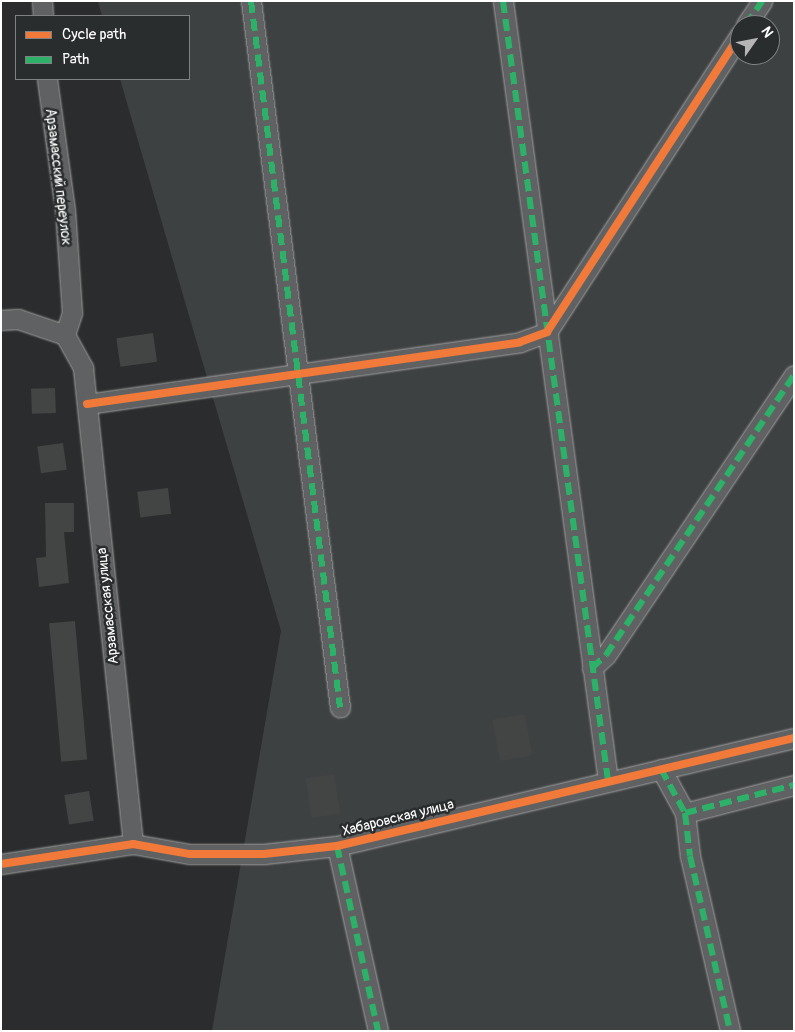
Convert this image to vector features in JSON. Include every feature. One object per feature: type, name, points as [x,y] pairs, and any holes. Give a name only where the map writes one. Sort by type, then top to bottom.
[{"type":"street","points":[[42,1],[43,15]]},
{"type":"street","points":[[251,1],[340,707]]},
{"type":"street","points":[[503,1],[608,782]]},
{"type":"street","points":[[753,15],[762,1]]},
{"type":"street","points":[[87,404],[298,372],[520,342],[547,332],[730,50]]},
{"type":"street","name":"Арзамасский переулок","points":[[47,80],[65,210],[72,313],[65,335]]},
{"type":"street","points":[[1,320],[18,319],[65,335]]},
{"type":"street","name":"Арзамасская улица","points":[[65,335],[84,368],[133,844]]},
{"type":"street","points":[[592,668],[606,655],[794,376]]},
{"type":"street","name":"Хабаровская улица","points":[[1,864],[133,844],[190,854],[264,854],[337,846],[794,738]]},
{"type":"street","points":[[661,769],[685,813],[690,856],[730,1031]]},
{"type":"street","points":[[685,813],[794,785]]},
{"type":"street","points":[[337,846],[378,1031]]},
{"type":"shaded area","points":[[98,1],[794,1],[794,1031],[212,1031],[281,631],[120,80],[190,80],[190,15],[102,15]]},
{"type":"building","points":[[153,333],[157,362],[120,367],[116,338]]},
{"type":"building","points":[[55,388],[56,413],[32,414],[31,389]]},
{"type":"building","points":[[63,443],[67,470],[41,473],[37,447]]},
{"type":"building","points":[[168,488],[171,514],[140,518],[137,492]]},
{"type":"building","points":[[45,503],[74,503],[74,532],[64,532],[69,583],[39,587],[36,558],[46,557]]},
{"type":"building","points":[[75,621],[87,759],[61,762],[49,623]]},
{"type":"building","points":[[525,714],[532,755],[500,761],[493,720]]},
{"type":"building","points":[[334,774],[340,814],[312,818],[305,779]]},
{"type":"building","points":[[89,791],[94,821],[69,825],[64,795]]},
{"type":"marked path","points":[[251,1],[340,707]]},
{"type":"marked path","points":[[503,1],[608,781]]},
{"type":"marked path","points":[[753,15],[762,1]]},
{"type":"marked path","points":[[592,668],[606,655],[794,375]]},
{"type":"marked path","points":[[661,769],[685,813],[794,785]]},
{"type":"marked path","points":[[685,813],[690,856],[730,1031]]},
{"type":"marked path","points":[[337,846],[378,1031]]},
{"type":"cycle path","points":[[87,404],[520,342],[547,332],[730,50]]},
{"type":"cycle path","points":[[1,864],[133,844],[190,854],[264,854],[337,846],[794,738]]}]
